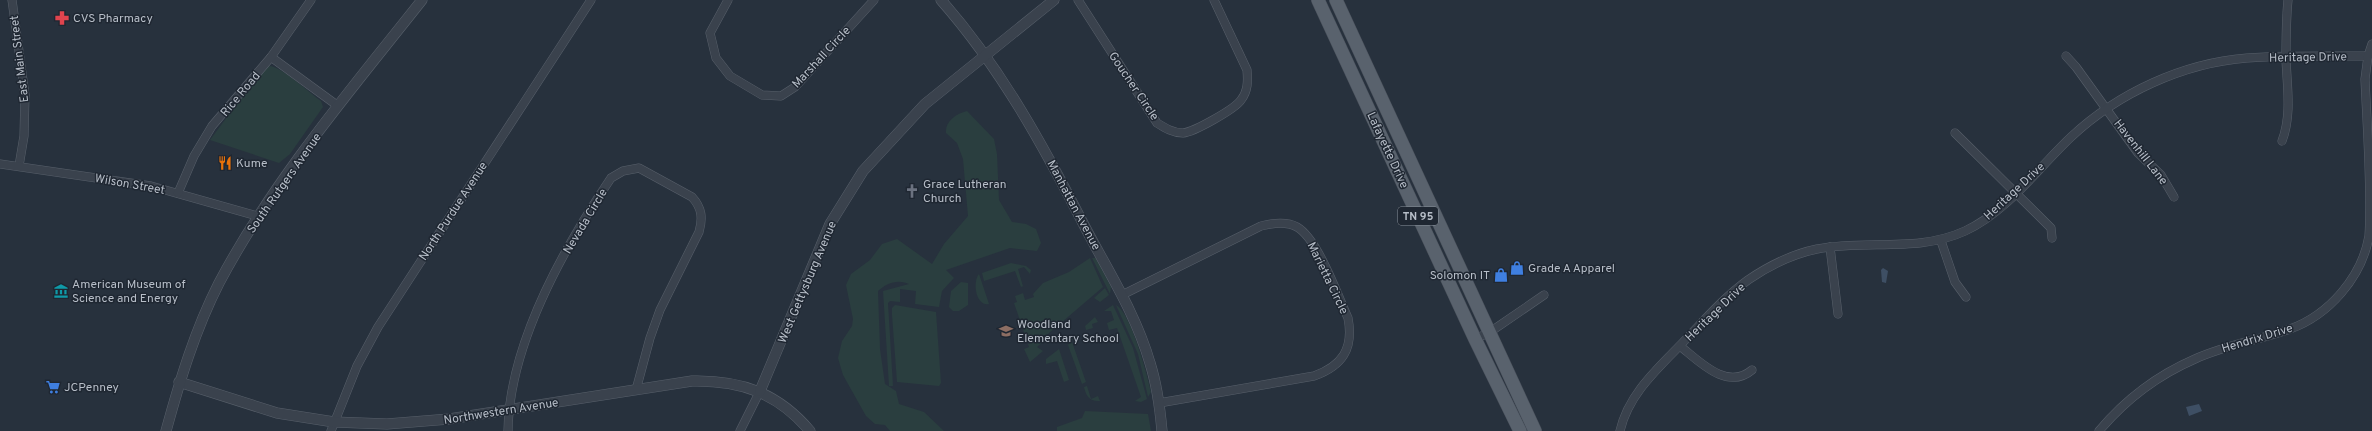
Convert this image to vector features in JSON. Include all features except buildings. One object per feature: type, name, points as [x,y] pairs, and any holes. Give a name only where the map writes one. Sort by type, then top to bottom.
[{"type":"main road","name":"Lafayette Drive","points":[[1318,0],[1475,339],[1520,431]]},
{"type":"main road","name":"Lafayette Drive","points":[[1336,0],[1535,431]]},
{"type":"main road","points":[[1343,0],[1348,11],[1350,30]]},
{"type":"street","name":"East Main Street","points":[[12,0],[25,95],[24,136],[19,166]]},
{"type":"street","name":"Rice Road","points":[[178,193],[194,156],[212,126],[271,57],[311,0]]},
{"type":"street","name":"South Rutgers Avenue","points":[[166,431],[179,382],[194,339],[219,284],[257,216],[338,106],[422,0]]},
{"type":"street","name":"North Purdue Avenue","points":[[332,427],[357,366],[378,327],[591,0]]},
{"type":"street","name":"Marshall Circle","points":[[728,0],[710,33],[716,58],[730,76],[762,95],[781,96],[795,87],[874,0]]},
{"type":"street","name":"Manhattan Avenue","points":[[941,0],[985,54],[1052,162],[1122,295],[1138,329],[1150,363],[1159,402],[1162,431]]},
{"type":"street","name":"West Gettysburg Avenue","points":[[760,391],[830,224],[863,171],[925,104],[985,54],[1054,0]]},
{"type":"street","name":"Goucher Circle","points":[[1078,0],[1158,122],[1173,131],[1183,133],[1193,130],[1230,109],[1241,101],[1246,92],[1248,82],[1247,70],[1214,0]]},
{"type":"street","points":[[2282,141],[2287,128],[2288,111],[2286,56],[2288,0]]},
{"type":"street","name":"Hendrix Drive","points":[[2099,431],[2133,397],[2156,380],[2195,359],[2303,323],[2328,306],[2345,289],[2369,253],[2372,222],[2366,83],[2368,56],[2372,44]]},
{"type":"street","name":"Havenhill Lane","points":[[2066,56],[2107,108],[2138,153],[2161,175],[2174,197]]},
{"type":"street","name":"Heritage Drive","points":[[1620,431],[1638,392],[1653,372],[1734,291],[1750,278],[1794,257],[1830,247],[1919,244],[1941,241],[1974,227],[1999,209],[2073,135],[2107,108],[2151,84],[2208,64],[2245,58],[2286,56],[2368,56]]},
{"type":"street","points":[[271,57],[338,106]]},
{"type":"street","points":[[1955,133],[2051,228],[2052,238]]},
{"type":"street","name":"Wilson Street","points":[[0,164],[152,186],[257,216]]},
{"type":"street","name":"Nevada Circle","points":[[508,431],[508,410],[519,361],[527,335],[561,262],[611,178],[623,171],[639,168],[692,197],[698,204],[702,222],[699,232],[660,310],[650,338],[636,390]]},
{"type":"street","name":"Marietta Circle","points":[[1122,295],[1261,226],[1282,223],[1296,226],[1305,233],[1317,249],[1348,318],[1350,335],[1346,352],[1335,366],[1325,372],[1314,376],[1159,402]]},
{"type":"street","points":[[1941,241],[1955,282],[1966,297]]},
{"type":"street","points":[[1830,247],[1838,314]]},
{"type":"street","points":[[1475,339],[1490,332],[1544,295]]},
{"type":"street","points":[[1680,346],[1707,368],[1723,377],[1744,377],[1752,370]]},
{"type":"street","name":"Northwestern Avenue","points":[[179,382],[332,427],[418,423],[692,381],[714,381],[760,391],[777,401],[802,421],[810,431]]},
{"type":"street","points":[[740,431],[760,391]]},
{"type":"green space","points":[[268,66],[287,74],[321,101],[323,107],[290,154],[279,163],[210,140],[262,70]]},
{"type":"green space","points":[[967,111],[994,139],[997,154],[999,200],[1012,222],[1026,224],[1036,229],[1041,243],[1037,251],[1010,248],[946,270],[954,278],[942,291],[939,307],[915,304],[916,291],[900,289],[900,302],[890,301],[888,303],[893,386],[889,386],[883,291],[909,284],[896,282],[885,286],[878,291],[880,349],[885,384],[896,391],[899,404],[924,412],[944,431],[890,431],[885,425],[875,424],[866,416],[843,375],[838,358],[842,341],[852,326],[853,319],[846,285],[851,274],[870,260],[882,244],[897,239],[932,264],[944,244],[968,216],[963,159],[957,143],[946,133],[949,122],[959,114]]},
{"type":"green space","points":[[1090,258],[1103,287],[1048,334],[1027,341],[1014,303],[1017,302],[1015,296],[1023,293],[1025,300],[1034,297],[1033,294],[1043,283],[1069,272]]},
{"type":"green space","points":[[1092,258],[1096,258],[1111,287],[1110,294]]},
{"type":"green space","points":[[1011,263],[1026,266],[1031,270],[1030,274],[1024,267],[1018,269],[1023,286],[1021,287],[1015,271],[984,281],[982,273]]},
{"type":"green space","points":[[979,274],[989,304],[981,302],[976,293],[976,282]]},
{"type":"green space","points":[[961,282],[968,283],[968,305],[959,311],[953,311],[949,307],[951,291]]},
{"type":"green space","points":[[1105,288],[1109,295],[1100,302],[1094,298]]},
{"type":"green space","points":[[895,305],[936,312],[941,383],[939,386],[897,382],[892,315],[892,308]]},
{"type":"green space","points":[[1113,305],[1133,348],[1147,399],[1141,402],[1135,401],[1141,397],[1117,328],[1109,330],[1107,323],[1114,320],[1111,311],[1104,311]]},
{"type":"green space","points":[[1116,305],[1122,310],[1127,319],[1138,345],[1151,392],[1148,397],[1138,354]]},
{"type":"green space","points":[[1095,317],[1098,322],[1092,324],[1093,328],[1086,330],[1085,326]]},
{"type":"green space","points":[[1050,336],[1037,347],[1043,351],[1030,362],[1024,349],[1029,347],[1028,344]]},
{"type":"green space","points":[[1072,341],[1086,382],[1082,384],[1068,345]]},
{"type":"green space","points":[[1059,349],[1069,380],[1064,382],[1057,361],[1046,364],[1046,359]]},
{"type":"green space","points":[[1087,386],[1091,399],[1089,398],[1084,387]]},
{"type":"green space","points":[[1098,396],[1100,401],[1091,399]]},
{"type":"green space","points":[[1085,411],[1148,414],[1151,431],[1057,431],[1057,427],[1082,418]]},
{"type":"water","points":[[1883,268],[1888,271],[1886,283],[1882,282],[1881,270]]},
{"type":"water","points":[[2199,404],[2202,411],[2189,416],[2186,407]]},
{"type":"place","name":"CVS Pharmacy","points":[[62,18]]},
{"type":"place","name":"Kume","points":[[225,163]]},
{"type":"place","name":"Grace Lutheran Church","points":[[912,191]]},
{"type":"place","name":"Grade A Apparel","points":[[1517,268]]},
{"type":"place","name":"Solomon IT","points":[[1501,275]]},
{"type":"place","name":"American Museum of Science and Energy","points":[[61,291]]},
{"type":"place","name":"Woodland Elementary School","points":[[1006,331]]},
{"type":"place","name":"JCPenney","points":[[53,387]]}]
